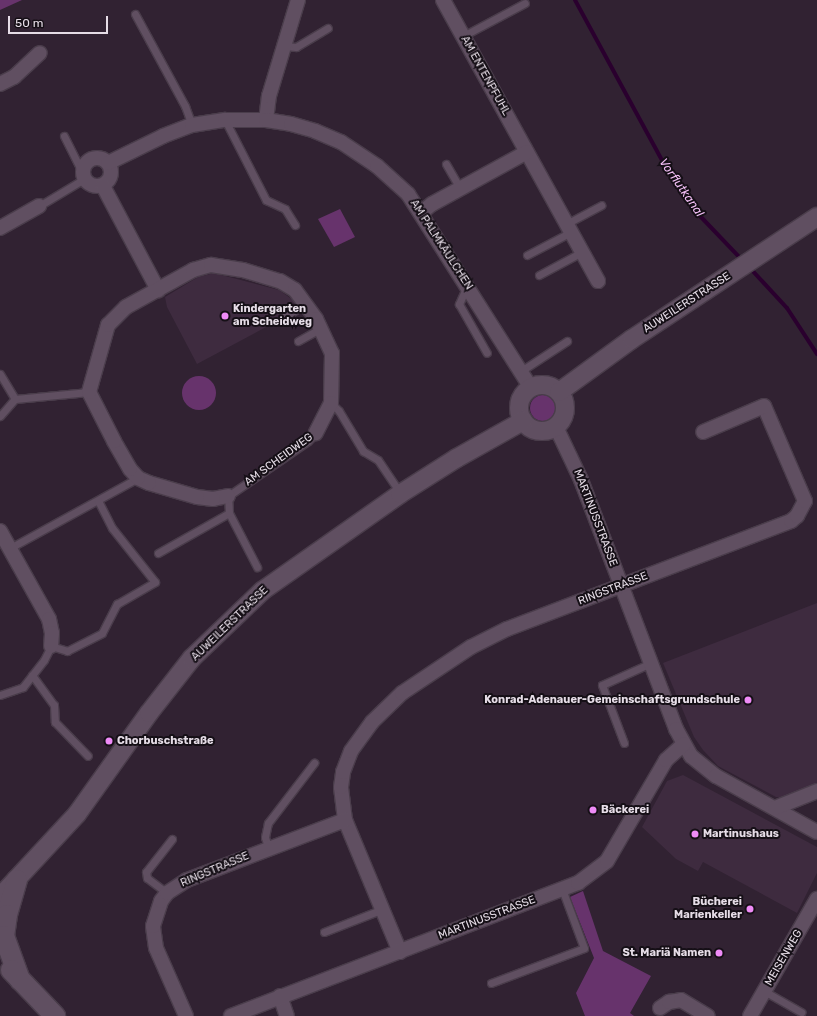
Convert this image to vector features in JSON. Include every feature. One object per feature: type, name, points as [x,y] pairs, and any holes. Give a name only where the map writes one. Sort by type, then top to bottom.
[{"type":"main road","points":[[17,880],[7,915],[4,936],[20,980]]},
{"type":"main road","points":[[0,959],[55,1016]]},
{"type":"street","name":"AM ENTENPFUHL","points":[[443,0],[598,281]]},
{"type":"street","points":[[266,120],[269,96],[284,46],[294,1]]},
{"type":"street","points":[[0,84],[14,77],[40,53]]},
{"type":"street","name":"AM PALMKÄULCHEN","points":[[108,163],[162,136],[192,125],[225,120],[266,120],[315,130],[352,149],[395,180],[422,212],[532,388]]},
{"type":"street","points":[[422,212],[460,188],[527,152]]},
{"type":"street","points":[[91,159],[101,159],[108,163],[111,176],[103,186],[92,186],[83,175],[91,159]]},
{"type":"street","points":[[103,186],[158,290]]},
{"type":"street","points":[[0,228],[39,206]]},
{"type":"street","name":"AUWEILERSTRASSE","points":[[559,392],[638,335],[817,217]]},
{"type":"street","name":"AM SCHEIDWEG","points":[[89,392],[108,325],[126,307],[193,270],[211,265],[224,266],[280,282],[295,290],[321,328],[332,353],[331,403],[316,433]]},
{"type":"street","points":[[546,386],[559,392],[564,400],[566,410],[562,420],[556,427],[544,431],[532,429],[523,421],[520,402],[532,388],[546,386]]},
{"type":"street","points":[[89,392],[114,441],[138,478]]},
{"type":"street","name":"RINGSTRASSE","points":[[400,952],[344,820],[341,787],[343,772],[351,751],[372,722],[402,693],[471,647],[507,629],[791,521],[803,508],[805,501],[764,406],[703,432]]},
{"type":"street","name":"AUWEILERSTRASSE","points":[[0,897],[77,814],[149,713],[192,658],[262,591],[400,494],[457,458],[523,421]]},
{"type":"street","name":"MARTINUSSTRASSE","points":[[556,427],[581,480],[651,663],[684,744],[699,764],[817,832]]},
{"type":"street","name":"AM SCHEIDWEG","points":[[138,478],[197,497],[214,499],[228,496]]},
{"type":"street","points":[[0,531],[49,619],[52,633],[51,646]]},
{"type":"street","name":"MARTINUSSTRASSE","points":[[230,1016],[578,883],[607,861],[666,760],[684,744]]},
{"type":"street","points":[[775,808],[817,791]]},
{"type":"street","name":"RINGSTRASSE","points":[[186,1016],[156,948],[153,926],[161,901],[167,893],[186,880],[268,847],[344,820]]},
{"type":"street","name":"MEISENWEG","points":[[750,1016],[817,899]]},
{"type":"street","points":[[280,996],[288,1016]]},
{"type":"street","points":[[660,1008],[669,1002],[681,1000],[708,1016]]},
{"type":"lane","points":[[463,36],[525,3]]},
{"type":"lane","points":[[135,14],[185,106],[192,125]]},
{"type":"lane","points":[[284,46],[296,47],[328,28]]},
{"type":"lane","points":[[225,120],[266,200],[285,209],[295,225]]},
{"type":"lane","points":[[39,206],[83,175],[64,136]]},
{"type":"lane","points":[[446,164],[460,188]]},
{"type":"lane","points":[[527,255],[601,205]]},
{"type":"lane","points":[[539,275],[582,252]]},
{"type":"lane","points":[[467,286],[459,304],[488,353]]},
{"type":"lane","points":[[284,317],[306,304]]},
{"type":"lane","points":[[298,341],[321,328]]},
{"type":"lane","points":[[521,371],[567,341]]},
{"type":"lane","points":[[0,374],[14,399]]},
{"type":"lane","points":[[0,416],[14,399],[89,392]]},
{"type":"lane","points":[[331,403],[339,411],[363,451],[378,460],[400,494]]},
{"type":"lane","name":"AM SCHEIDWEG","points":[[228,496],[308,441],[316,433]]},
{"type":"lane","points":[[10,548],[138,478]]},
{"type":"lane","points":[[228,496],[229,513],[257,566]]},
{"type":"lane","points":[[0,695],[17,691],[32,675],[51,646],[67,651],[102,633],[117,604],[155,582],[112,528],[98,500]]},
{"type":"lane","points":[[158,553],[229,513]]},
{"type":"lane","points":[[624,743],[602,685],[651,663]]},
{"type":"lane","points":[[32,675],[54,705],[55,722],[88,756]]},
{"type":"lane","points":[[268,847],[265,838],[268,823],[314,763]]},
{"type":"lane","points":[[167,893],[146,875],[172,839]]},
{"type":"lane","points":[[491,983],[584,948],[562,889]]},
{"type":"lane","points":[[324,932],[383,909]]},
{"type":"lane","points":[[764,991],[801,1012]]},
{"type":"shaded area","points":[[0,0],[22,0],[0,10]]},
{"type":"shaded area","points":[[340,209],[355,237],[334,247],[318,219]]},
{"type":"shaded area","name":"Kindergarten am Scheidweg","points":[[214,273],[279,290],[296,302],[278,312],[281,319],[197,364],[167,307],[165,297],[198,277]]},
{"type":"shaded area","points":[[202,376],[211,381],[215,386],[215,400],[211,405],[206,409],[196,410],[192,409],[183,400],[182,390],[183,386],[192,377]]},
{"type":"shaded area","points":[[543,395],[552,399],[556,408],[552,417],[543,421],[534,417],[530,408],[534,399]]},
{"type":"shaded area","name":"Konrad-Adenauer-Gemeinschaftsgrundschule","points":[[817,603],[817,785],[783,798],[776,797],[718,766],[703,750],[694,737],[663,663]]},
{"type":"shaded area","points":[[683,775],[817,847],[817,873],[797,913],[703,862],[698,871],[676,859],[642,827],[667,781]]},
{"type":"shaded area","points":[[583,891],[603,951],[651,976],[630,1013],[634,1016],[585,1016],[576,993],[594,958],[570,897]]},
{"type":"waterway","name":"Vorflutkanal","points":[[575,0],[663,162],[680,189],[701,217],[743,261]]},
{"type":"waterway","name":"Vorflutkanal","points":[[749,267],[787,308],[817,354]]},
{"type":"place","name":"Kindergarten am Scheidweg","points":[[225,316]]},
{"type":"place","name":"Konrad-Adenauer-Gemeinschaftsgrundschule","points":[[748,700]]},
{"type":"place","name":"Chorbuschstraße","points":[[109,741]]},
{"type":"place","name":"Bäckerei","points":[[593,810]]},
{"type":"place","name":"Martinushaus","points":[[695,834]]},
{"type":"place","name":"Bücherei Marienkeller","points":[[750,909]]},
{"type":"place","name":"St. Mariä Namen","points":[[719,953]]}]
